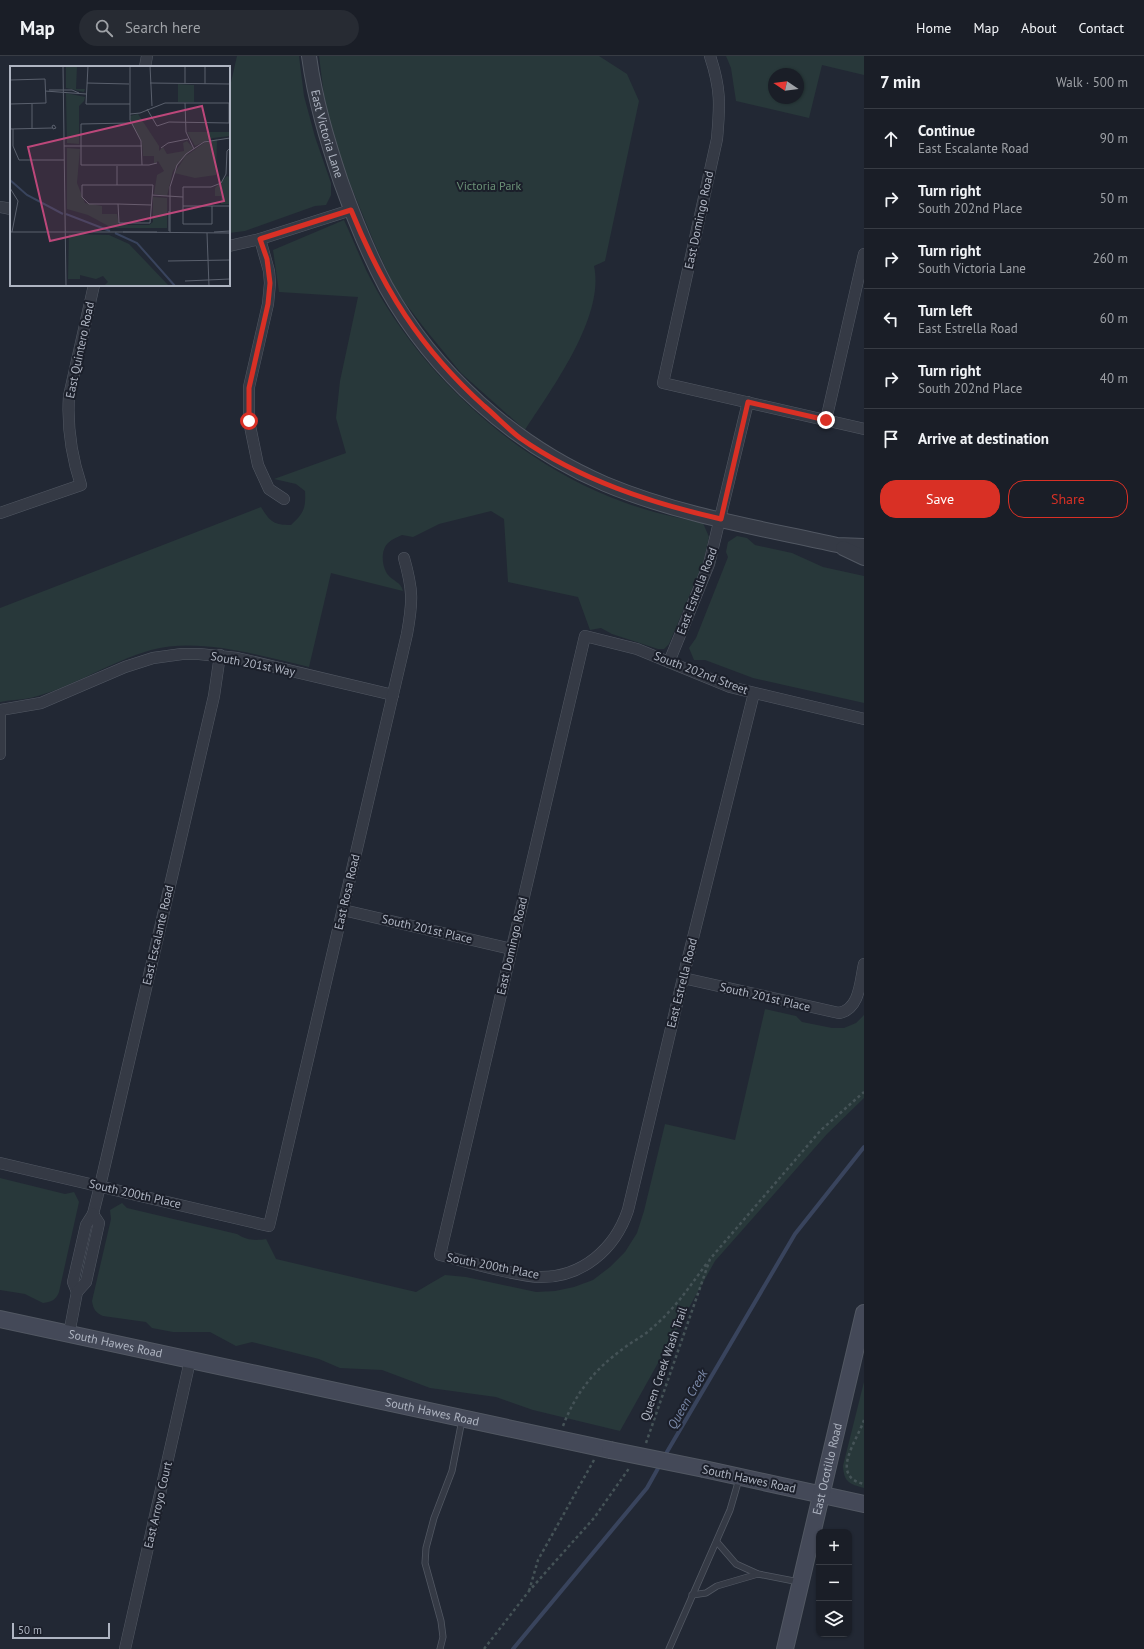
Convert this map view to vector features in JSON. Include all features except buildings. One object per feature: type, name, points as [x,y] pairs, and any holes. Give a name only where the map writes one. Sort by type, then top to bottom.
[{"type":"main road","name":"East Ocotillo Road","points":[[786,1649],[864,1313]]},
{"type":"main road","name":"South Hawes Road","points":[[0,1319],[190,1361],[329,1388],[605,1449],[740,1476],[864,1504]]},
{"type":"street","points":[[145,66],[148,56]]},
{"type":"street","name":"East Victoria Lane","points":[[309,56],[320,117],[351,210],[366,247],[387,288],[412,327],[462,386],[520,438],[567,465],[612,486],[680,510],[837,545]]},
{"type":"street","name":"East Domingo Road","points":[[710,56],[718,81],[720,106],[717,139],[663,383],[748,402]]},
{"type":"street","points":[[0,207],[10,209]]},
{"type":"street","points":[[230,246],[260,239],[351,210]]},
{"type":"street","points":[[260,239],[267,259],[270,283],[268,304],[249,388],[249,421],[258,465],[269,489],[284,498]]},
{"type":"street","points":[[826,420],[864,254]]},
{"type":"street","name":"East Quintero Road","points":[[0,513],[81,485],[70,446],[68,413],[69,396],[94,286]]},
{"type":"street","points":[[748,402],[864,429]]},
{"type":"street","name":"East Estrella Road","points":[[669,662],[710,564],[748,402]]},
{"type":"street","points":[[837,545],[864,546]]},
{"type":"street","points":[[837,545],[864,558]]},
{"type":"street","name":"East Rosa Road","points":[[269,1226],[412,608],[412,585],[404,558]]},
{"type":"street","name":"East Domingo Road","points":[[440,1255],[585,636]]},
{"type":"street","name":"South 202nd Street","points":[[585,636],[637,649],[716,681],[754,693],[864,719]]},
{"type":"street","name":"South 201st Way","points":[[0,710],[40,703],[125,667],[153,658],[182,654],[220,655],[393,695]]},
{"type":"street","name":"East Escalante Road","points":[[68,1334],[77,1292],[73,1282],[86,1225],[93,1214],[100,1186],[214,696],[220,655]]},
{"type":"street","name":"East Estrella Road","points":[[591,1262],[612,1242],[624,1222],[628,1210],[683,978],[754,693]]},
{"type":"street","points":[[0,715],[0,754]]},
{"type":"street","name":"South 201st Place","points":[[343,910],[511,949]]},
{"type":"street","name":"South 201st Place","points":[[683,978],[832,1012],[846,1010],[855,1000],[864,964]]},
{"type":"street","name":"South 200th Place","points":[[0,1163],[269,1226]]},
{"type":"street","name":"South 200th Place","points":[[440,1255],[521,1274],[539,1276],[563,1274],[591,1262]]},
{"type":"street","name":"East Arroyo Court","points":[[125,1649],[190,1361]]},
{"type":"lane","points":[[440,1649],[443,1637],[441,1621],[425,1564],[426,1548],[434,1518],[452,1471],[462,1418]]},
{"type":"lane","points":[[670,1649],[730,1510],[740,1476]]},
{"type":"lane","points":[[717,1542],[736,1564],[758,1574],[801,1582]]},
{"type":"lane","points":[[692,1596],[706,1593],[717,1586],[758,1574]]},
{"type":"path","name":"Queen Creek Wash Trail","points":[[645,1445],[710,1259],[821,1130],[864,1092]]},
{"type":"path","points":[[558,1438],[569,1409],[582,1388],[595,1372],[624,1348],[652,1329],[679,1301],[710,1259]]},
{"type":"path","points":[[864,1420],[850,1448],[846,1468],[850,1478],[854,1482],[864,1484]]},
{"type":"path","points":[[529,1591],[538,1560],[605,1449]]},
{"type":"path","points":[[484,1649],[529,1591],[594,1518],[632,1463]]},
{"type":"green space","points":[[237,56],[299,56],[304,96],[315,137],[331,183],[331,195],[326,205],[315,206],[245,231],[230,233],[230,87]]},
{"type":"green space","name":"Victoria Park","points":[[319,56],[599,56],[627,74],[639,101],[605,261],[594,266],[595,286],[592,307],[574,351],[549,394],[525,430],[461,373],[396,291],[344,169],[326,111]]},
{"type":"green space","points":[[726,56],[864,56],[864,75],[822,65],[809,118],[736,101],[731,68]]},
{"type":"green space","points":[[344,220],[367,272],[387,308],[411,342],[439,375],[469,406],[536,458],[573,480],[610,497],[632,505],[703,523],[709,537],[703,563],[669,644],[664,649],[658,649],[612,634],[601,628],[590,630],[578,597],[508,582],[504,519],[491,511],[439,524],[413,537],[402,535],[388,543],[385,546],[383,555],[384,568],[388,575],[399,584],[403,591],[331,573],[309,667],[251,653],[210,647],[170,647],[151,650],[135,655],[46,694],[0,702],[0,608],[261,507],[273,522],[291,525],[299,517],[303,510],[305,491],[296,484],[274,479],[346,453],[336,418],[340,381],[358,297],[279,292],[273,250]]},
{"type":"green space","points":[[737,536],[747,538],[755,545],[792,553],[823,567],[864,576],[864,703],[753,678],[705,660],[694,660],[689,648],[696,638],[728,557],[726,552],[728,542]]},
{"type":"green space","points":[[765,1009],[796,1016],[802,1022],[832,1028],[844,1028],[856,1023],[864,1015],[864,1098],[827,1134],[715,1261],[620,1431],[533,1410],[496,1397],[430,1388],[382,1370],[340,1368],[319,1359],[252,1342],[236,1346],[210,1332],[173,1332],[152,1328],[146,1322],[103,1316],[98,1314],[93,1306],[92,1301],[111,1219],[110,1210],[122,1203],[127,1208],[237,1234],[247,1239],[266,1239],[276,1259],[416,1292],[445,1275],[466,1277],[536,1292],[555,1291],[574,1287],[593,1280],[610,1267],[625,1252],[637,1233],[644,1211],[665,1124],[735,1140]]},
{"type":"green space","points":[[0,1178],[65,1194],[74,1192],[79,1202],[59,1292],[55,1299],[51,1301],[43,1303],[25,1294],[0,1290]]},
{"type":"green space","points":[[864,1382],[864,1488],[848,1482],[843,1466]]},
{"type":"waterway","name":"Queen Creek","points":[[664,1457],[795,1234],[864,1147]]},
{"type":"waterway","name":"Queen Creek","points":[[513,1649],[647,1488],[661,1463]]},
{"type":"route","points":[[249,421],[249,388],[268,304],[270,283],[267,259],[260,239],[351,210],[366,247],[387,288],[412,327],[462,386],[520,438],[604,484],[680,510],[721,519],[748,402],[826,420]]}]
